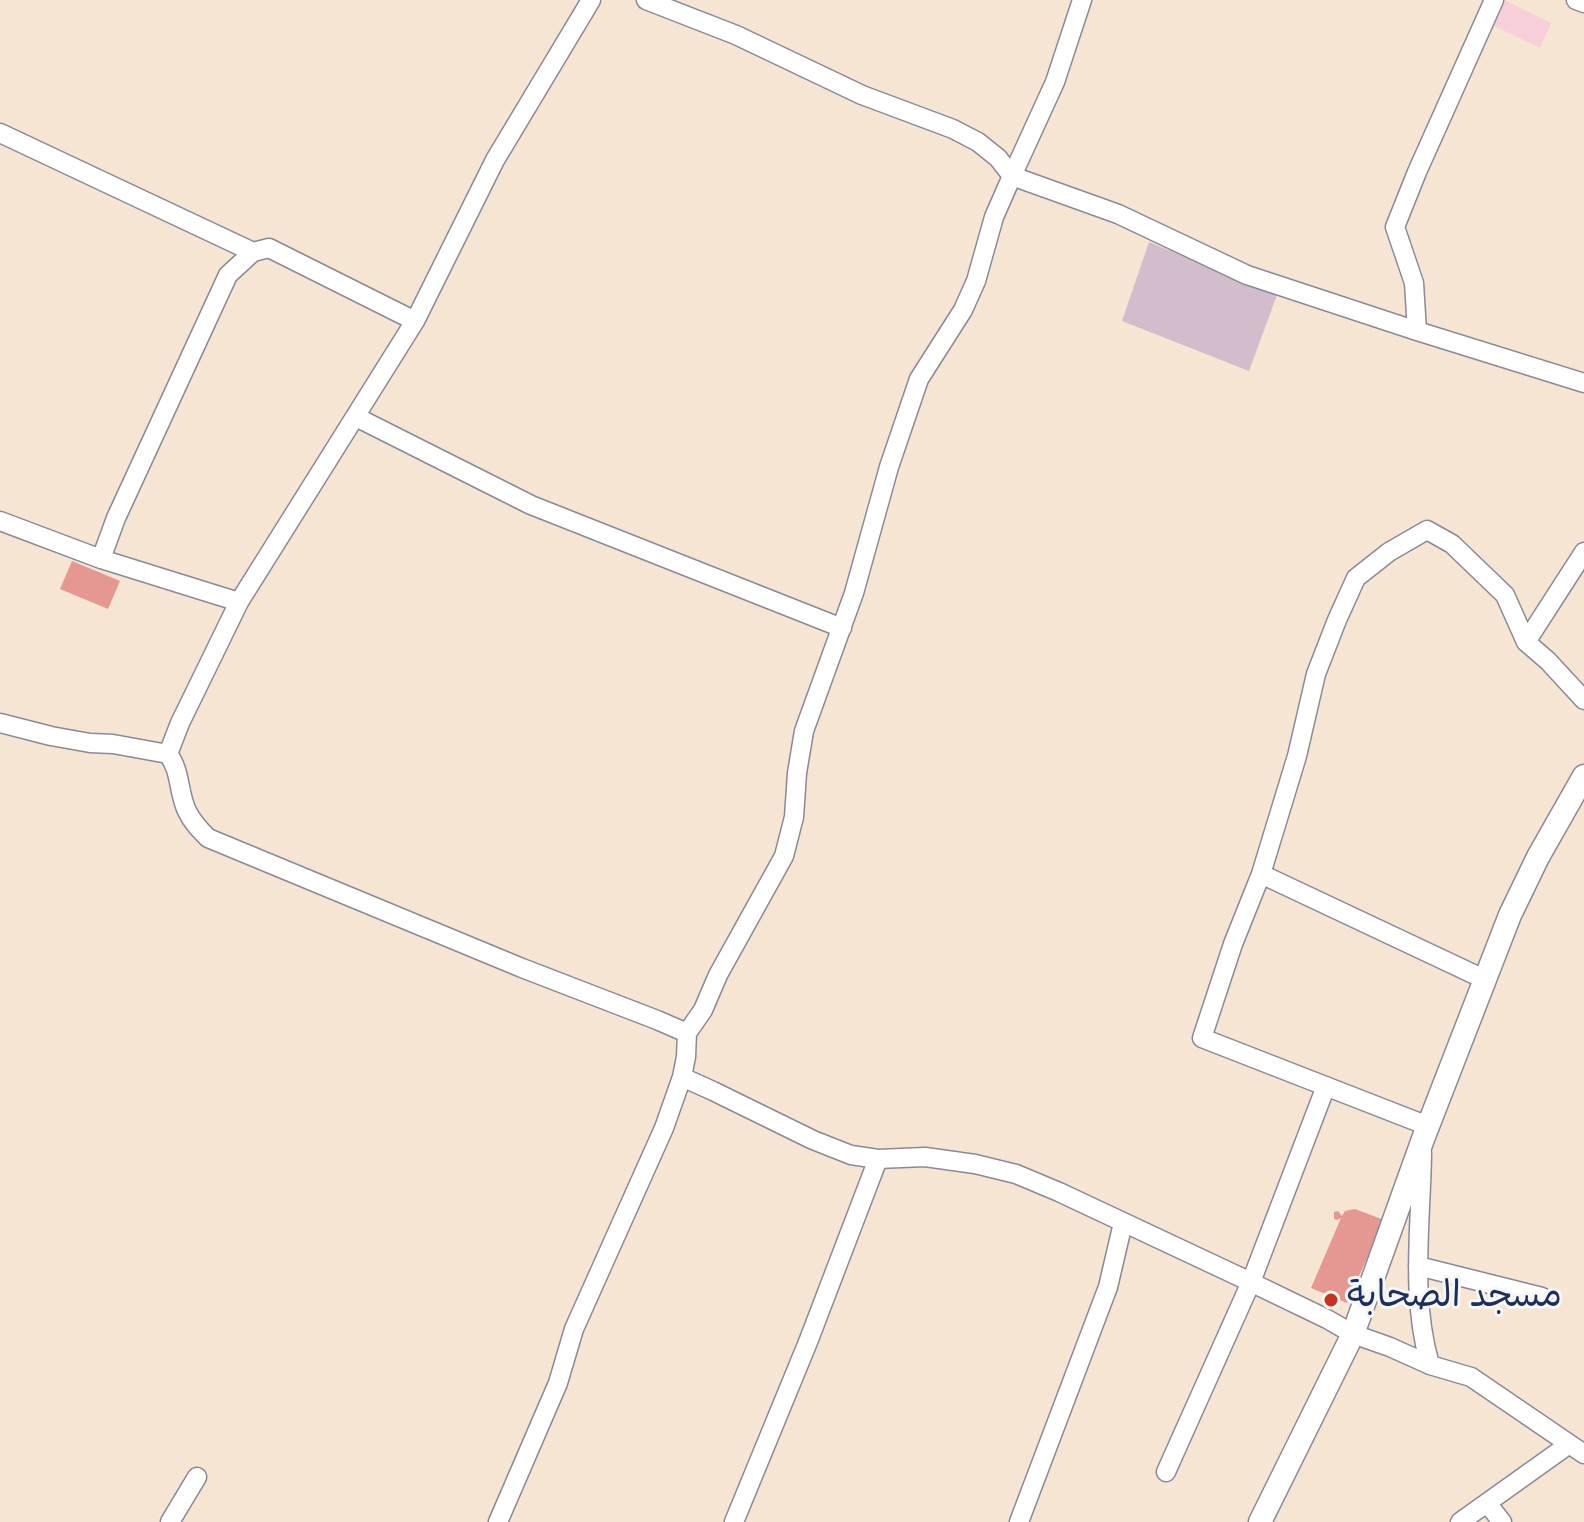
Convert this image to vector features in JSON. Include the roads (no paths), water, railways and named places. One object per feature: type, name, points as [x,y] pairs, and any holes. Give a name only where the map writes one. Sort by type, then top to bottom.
[{"type":"street","points":[[168,754],[239,602],[415,321],[495,160],[591,0]]},
{"type":"street","points":[[646,0],[736,35],[862,95],[953,129],[978,142],[998,158],[1012,176],[1118,214],[1247,275],[1584,383]]},
{"type":"street","points":[[498,1522],[558,1383],[574,1329],[664,1128],[682,1077],[687,1033],[703,1010],[718,975],[784,856],[794,817],[804,731],[854,593],[889,467],[919,379],[963,310],[976,281],[994,217],[1055,82],[1082,0]]},
{"type":"street","points":[[1417,331],[1414,283],[1395,227],[1494,0]]},
{"type":"street","points":[[1576,0],[1584,3]]},
{"type":"street","points":[[0,133],[253,252]]},
{"type":"street","points":[[101,559],[116,518],[228,275],[253,252],[269,248],[415,321]]},
{"type":"street","points":[[356,417],[531,505],[842,628]]},
{"type":"street","points":[[0,521],[101,559],[239,602]]},
{"type":"street","points":[[1425,1133],[1326,1086],[1202,1038],[1233,944],[1261,874],[1297,756],[1316,674],[1356,578],[1389,552],[1427,530],[1452,544],[1505,595],[1526,642],[1584,700]]},
{"type":"street","points":[[1526,642],[1584,552]]},
{"type":"street","points":[[0,723],[51,736],[168,754],[178,774],[187,812],[208,838],[687,1033]]},
{"type":"street","points":[[1260,1522],[1353,1334],[1425,1133],[1510,915],[1538,857],[1584,776]]},
{"type":"street","points":[[1261,874],[1486,980]]},
{"type":"street","points":[[682,1077],[851,1155],[878,1159],[925,1157],[1016,1174],[1251,1282],[1353,1334],[1430,1365],[1471,1377],[1576,1450],[1584,1462]]},
{"type":"street","points":[[1166,1472],[1251,1282],[1326,1086]]},
{"type":"street","points":[[1425,1133],[1418,1303],[1430,1365]]},
{"type":"street","points":[[734,1522],[808,1342],[878,1159]]},
{"type":"street","points":[[1019,1522],[1108,1287],[1123,1223]]},
{"type":"street","points":[[1418,1266],[1542,1297]]},
{"type":"street","points":[[1460,1522],[1576,1450]]},
{"type":"street","points":[[170,1522],[197,1477]]},
{"type":"street","points":[[1487,1503],[1502,1522]]},
{"type":"place","name":"مسجد الصحابة","points":[[1331,1300]]}]
